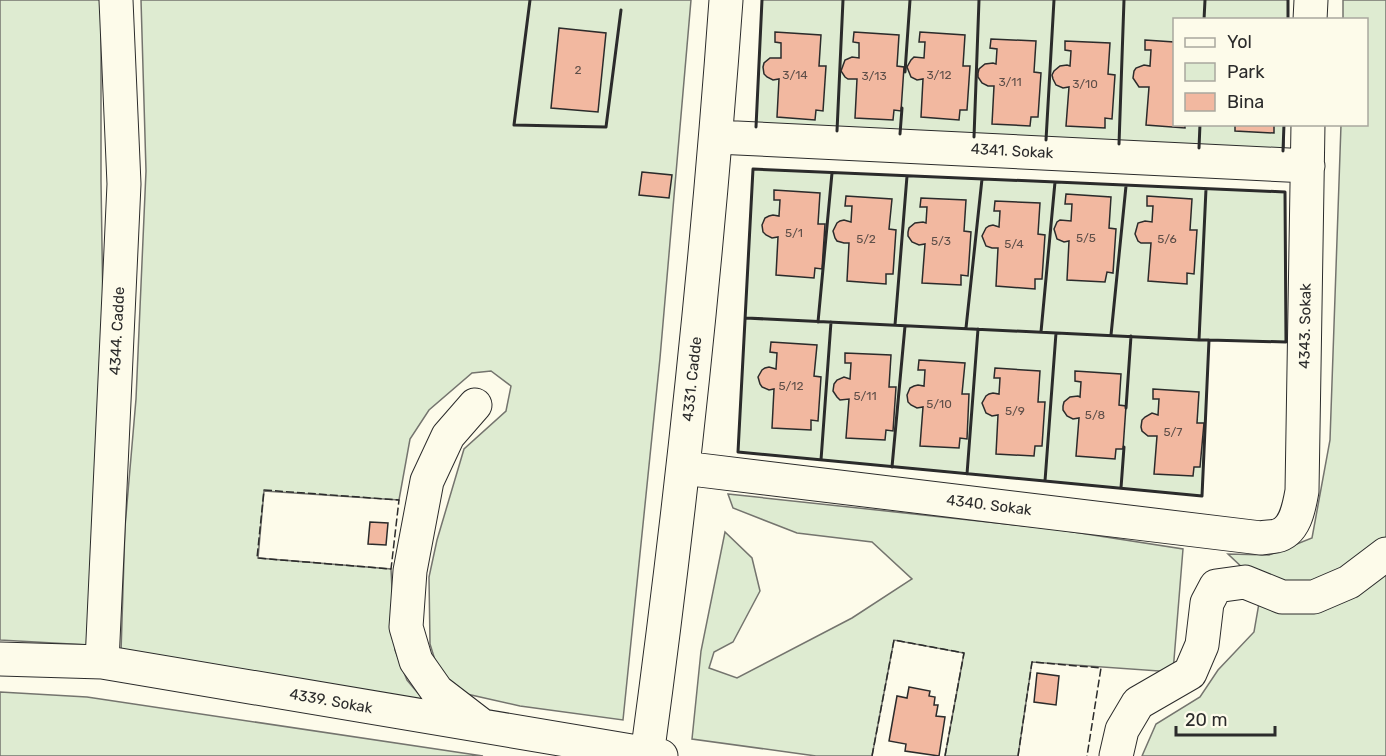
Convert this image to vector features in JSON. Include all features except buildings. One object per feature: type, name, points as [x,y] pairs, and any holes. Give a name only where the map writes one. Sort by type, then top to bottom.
[{"type":"street","name":"4344. Cadde","points":[[102,662],[124,184],[116,0]]},
{"type":"street","name":"4331. Cadde","points":[[652,755],[716,137],[726,0]]},
{"type":"street","points":[[1310,18],[1311,0]]},
{"type":"street","name":"4343. Sokak","points":[[1292,525],[1299,509],[1302,491],[1308,126]]},
{"type":"street","name":"4341. Sokak","points":[[716,137],[1308,165]]},
{"type":"street","points":[[475,405],[448,436],[427,481],[410,571],[406,627],[416,661],[437,691],[484,727]]},
{"type":"street","name":"4340. Sokak","points":[[683,468],[1262,538],[1279,536],[1292,525]]},
{"type":"street","points":[[1116,756],[1122,730],[1138,702],[1190,673],[1202,645],[1207,603],[1216,586],[1245,582],[1282,597],[1314,597],[1349,582],[1386,554]]},
{"type":"street","name":"4339. Sokak","points":[[0,658],[102,662],[652,755]]},
{"type":"green space","points":[[0,0],[101,0],[104,374],[89,645],[0,640]]},
{"type":"green space","points":[[141,0],[691,0],[660,358],[623,720],[520,706],[458,692],[439,673],[430,644],[429,577],[437,540],[464,449],[506,411],[511,386],[491,371],[472,373],[429,410],[410,439],[399,500],[264,491],[258,558],[391,569],[395,650],[407,680],[427,704],[121,652],[125,527],[136,399],[146,171]]},
{"type":"green space","points":[[762,0],[1288,0],[1288,18],[1173,18],[1173,126],[1284,126],[1284,151],[756,127]]},
{"type":"green space","points":[[1343,0],[1386,0],[1386,540],[1367,556],[1300,590],[1245,570],[1228,554],[1269,555],[1312,538],[1330,440],[1341,126],[1368,126],[1368,18],[1343,18]]},
{"type":"green space","points":[[753,169],[1285,192],[1286,342],[1209,340],[1202,496],[738,452]]},
{"type":"green space","points":[[728,494],[1054,529],[1183,549],[1173,672],[1032,662],[1018,756],[945,756],[964,653],[894,640],[872,756],[816,756],[692,739],[701,651],[725,532],[752,558],[760,591],[733,642],[714,652],[709,668],[737,678],[852,618],[912,579],[872,542],[797,533],[733,508]]},
{"type":"green space","points":[[1386,565],[1386,756],[1142,756],[1156,724],[1200,697],[1218,670],[1254,632],[1259,603]]},
{"type":"green space","points":[[0,692],[87,697],[483,756],[0,756]]},
{"type":"fence","points":[[264,490],[399,500],[391,569],[257,558],[264,490]]},
{"type":"fence","points":[[872,756],[894,640],[964,653],[945,756]]},
{"type":"fence","points":[[1018,756],[1032,662],[1101,668],[1087,756]]},
{"type":"wall","points":[[530,0],[514,125],[606,127],[621,10]]},
{"type":"wall","points":[[756,127],[762,0]]},
{"type":"wall","points":[[837,131],[843,0]]},
{"type":"wall","points":[[905,72],[910,0]]},
{"type":"wall","points":[[974,137],[979,0]]},
{"type":"wall","points":[[1046,140],[1054,0]]},
{"type":"wall","points":[[1119,144],[1124,0]]},
{"type":"wall","points":[[1204,18],[1205,0]]},
{"type":"wall","points":[[1288,0],[1288,18]]},
{"type":"wall","points":[[900,134],[902,108]]},
{"type":"wall","points":[[1199,148],[1200,126]]},
{"type":"wall","points":[[1283,151],[1284,126]]},
{"type":"wall","points":[[746,318],[1199,340],[1209,340],[1286,342],[1285,192],[753,169],[738,452],[1202,496],[1209,340]]},
{"type":"wall","points":[[818,322],[832,173]]},
{"type":"wall","points":[[895,325],[907,176]]},
{"type":"wall","points":[[966,328],[982,179]]},
{"type":"wall","points":[[1041,332],[1055,182]]},
{"type":"wall","points":[[1111,335],[1126,186]]},
{"type":"wall","points":[[1199,340],[1206,189]]},
{"type":"wall","points":[[821,460],[831,322]]},
{"type":"wall","points":[[892,467],[905,326]]},
{"type":"wall","points":[[967,474],[978,329]]},
{"type":"wall","points":[[1045,481],[1056,333]]},
{"type":"wall","points":[[1126,408],[1131,336]]},
{"type":"wall","points":[[1121,488],[1124,447]]}]
